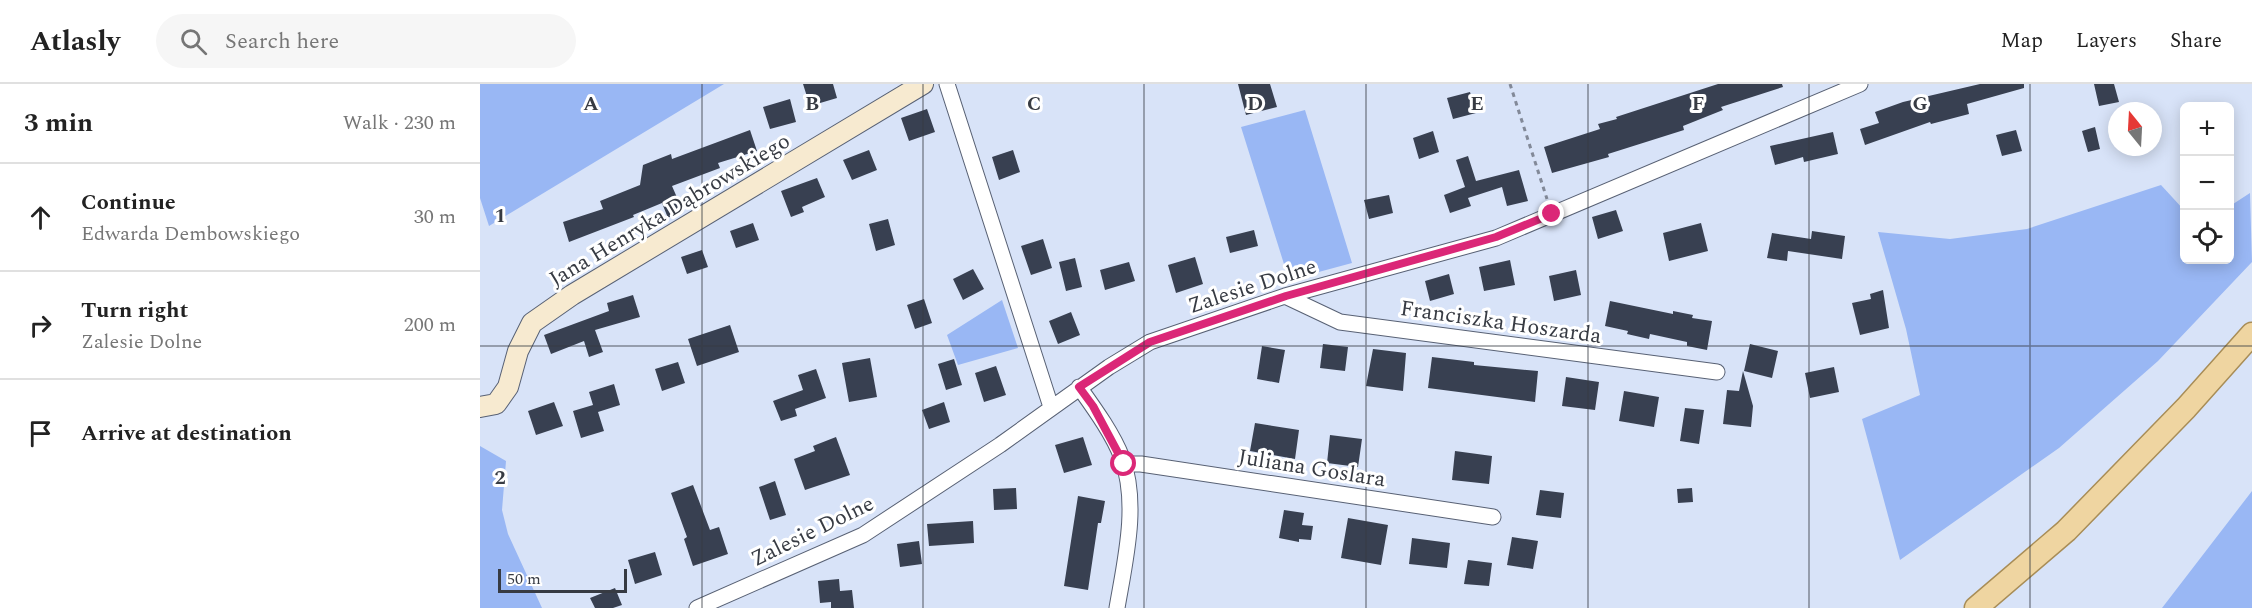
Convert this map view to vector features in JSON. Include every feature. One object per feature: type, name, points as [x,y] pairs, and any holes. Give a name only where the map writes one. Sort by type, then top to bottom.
[{"type":"main road","points":[[1976,608],[2066,531],[2186,408],[2252,334]]},
{"type":"street","name":"Jana Henryka Dąbrowskiego","points":[[480,407],[496,404],[508,387],[518,351],[532,323],[572,295],[923,84]]},
{"type":"street","points":[[947,84],[1051,407]]},
{"type":"street","name":"Zalesie Dolne","points":[[697,608],[863,535],[1000,446],[1079,387],[1150,342],[1286,296],[1496,237],[1860,84]]},
{"type":"street","name":"Franciszka Hoszarda","points":[[1286,296],[1340,322],[1717,372]]},
{"type":"street","points":[[1079,387],[1093,406],[1124,464],[1128,484],[1128,536],[1117,608]]},
{"type":"street","name":"Juliana Goslara","points":[[1124,464],[1141,464],[1493,517]]},
{"type":"path","points":[[1510,84],[1552,214]]},
{"type":"shaded area","points":[[480,84],[724,84],[489,226],[480,198]]},
{"type":"shaded area","points":[[1305,110],[1352,263],[1289,280],[1241,127]]},
{"type":"shaded area","points":[[2161,185],[2180,206],[2180,264],[2234,264],[2234,203],[2250,193],[2252,262],[2158,361],[2059,448],[1900,560],[1862,419],[1920,395],[1906,329],[1878,232],[1950,239],[2027,229]]},
{"type":"shaded area","points":[[1002,300],[1018,348],[958,365],[947,335]]},
{"type":"shaded area","points":[[480,446],[506,461],[502,510],[508,534],[542,608],[480,608]]},
{"type":"shaded area","points":[[2252,491],[2252,608],[2162,608]]},
{"type":"building","points":[[803,84],[833,84],[837,98],[810,106]]},
{"type":"building","points":[[1238,84],[1270,84],[1277,107],[1246,115]]},
{"type":"building","points":[[1718,84],[1782,84],[1783,87],[1721,107],[1723,110],[1683,126],[1684,130],[1608,154],[1609,157],[1552,173],[1544,147],[1600,129],[1598,124],[1617,119],[1616,117]]},
{"type":"building","points":[[1980,84],[2024,84],[2024,88],[1967,104],[1969,114],[1931,124],[1930,122],[1865,145],[1860,129],[1879,123],[1875,112],[1903,102]]},
{"type":"building","points":[[2094,84],[2114,84],[2119,102],[2108,102],[2108,104],[2099,106]]},
{"type":"building","points":[[1470,92],[1476,113],[1453,119],[1447,98]]},
{"type":"building","points":[[790,99],[796,122],[770,129],[763,107]]},
{"type":"building","points":[[927,109],[935,132],[909,141],[901,118]]},
{"type":"building","points":[[2095,127],[2100,149],[2088,152],[2082,131]]},
{"type":"building","points":[[750,130],[757,151],[718,163],[720,168],[672,186],[682,209],[668,218],[662,203],[633,215],[634,217],[569,242],[563,222],[603,209],[600,201],[640,185],[643,165],[671,154],[672,159]]},
{"type":"building","points":[[2016,130],[2022,151],[2002,156],[1996,135]]},
{"type":"building","points":[[1433,131],[1439,152],[1419,159],[1413,138]]},
{"type":"building","points":[[1833,132],[1838,154],[1804,162],[1803,157],[1775,165],[1770,146]]},
{"type":"building","points":[[869,150],[877,170],[852,180],[843,160]]},
{"type":"building","points":[[1013,150],[1020,172],[999,180],[992,157]]},
{"type":"building","points":[[1468,156],[1476,181],[1519,170],[1528,201],[1507,206],[1502,187],[1468,198],[1471,206],[1450,213],[1444,195],[1465,187],[1456,160]]},
{"type":"building","points":[[817,178],[825,197],[802,207],[804,212],[791,217],[781,191]]},
{"type":"building","points":[[1389,195],[1393,213],[1369,219],[1364,200]]},
{"type":"building","points":[[1616,210],[1623,231],[1598,239],[1592,217]]},
{"type":"building","points":[[888,219],[895,245],[876,251],[869,224]]},
{"type":"building","points":[[753,223],[759,240],[736,248],[730,231]]},
{"type":"building","points":[[1701,223],[1708,251],[1669,261],[1663,233]]},
{"type":"building","points":[[1254,230],[1258,246],[1230,253],[1226,237]]},
{"type":"building","points":[[1812,231],[1845,236],[1842,259],[1788,251],[1787,261],[1767,258],[1772,233],[1811,239]]},
{"type":"building","points":[[1043,239],[1052,268],[1031,275],[1021,246]]},
{"type":"building","points":[[702,250],[708,267],[687,274],[681,257]]},
{"type":"building","points":[[1195,257],[1203,284],[1176,293],[1168,265]]},
{"type":"building","points":[[1075,258],[1082,287],[1066,291],[1059,262]]},
{"type":"building","points":[[1510,260],[1515,285],[1484,291],[1479,267]]},
{"type":"building","points":[[1129,262],[1135,281],[1105,290],[1100,270]]},
{"type":"building","points":[[973,269],[984,289],[963,300],[953,279]]},
{"type":"building","points":[[1576,270],[1581,295],[1554,301],[1549,276]]},
{"type":"building","points":[[1449,274],[1454,294],[1430,301],[1425,281]]},
{"type":"building","points":[[1883,290],[1889,328],[1860,335],[1852,303],[1871,299],[1870,294]]},
{"type":"building","points":[[633,295],[640,317],[595,330],[603,352],[589,357],[584,341],[551,354],[544,335],[609,311],[607,303]]},
{"type":"building","points":[[924,299],[932,323],[915,329],[907,305]]},
{"type":"building","points":[[1610,301],[1673,314],[1673,311],[1693,315],[1692,318],[1712,321],[1707,350],[1687,346],[1687,342],[1650,334],[1649,339],[1605,326]]},
{"type":"building","points":[[1071,312],[1080,335],[1058,344],[1049,321]]},
{"type":"building","points":[[730,325],[739,352],[697,366],[688,339]]},
{"type":"building","points":[[1323,344],[1348,347],[1345,371],[1320,368]]},
{"type":"building","points":[[1750,344],[1778,351],[1772,378],[1744,371]]},
{"type":"building","points":[[1262,346],[1285,350],[1279,383],[1257,379]]},
{"type":"building","points":[[1373,349],[1406,353],[1403,391],[1366,386]]},
{"type":"building","points":[[1432,357],[1474,362],[1474,365],[1538,371],[1535,402],[1428,388]]},
{"type":"building","points":[[870,358],[877,397],[849,402],[842,363]]},
{"type":"building","points":[[954,359],[962,385],[946,390],[938,364]]},
{"type":"building","points":[[678,362],[685,383],[662,391],[655,369]]},
{"type":"building","points":[[996,366],[1006,395],[984,402],[975,373]]},
{"type":"building","points":[[1834,367],[1839,392],[1810,398],[1805,373]]},
{"type":"building","points":[[816,369],[826,398],[795,409],[797,416],[781,421],[773,401],[803,390],[798,375]]},
{"type":"building","points":[[1743,371],[1753,406],[1751,427],[1723,424],[1727,390],[1739,391]]},
{"type":"building","points":[[1566,377],[1599,382],[1595,410],[1562,406]]},
{"type":"building","points":[[614,384],[620,405],[598,412],[604,431],[581,438],[573,411],[593,405],[589,392]]},
{"type":"building","points":[[1624,391],[1659,397],[1654,427],[1619,421]]},
{"type":"building","points":[[554,402],[563,426],[536,435],[528,411]]},
{"type":"building","points":[[944,402],[950,422],[929,429],[922,410]]},
{"type":"building","points":[[1685,408],[1704,410],[1699,444],[1680,441]]},
{"type":"building","points":[[1255,423],[1299,430],[1295,459],[1250,451]]},
{"type":"building","points":[[1330,435],[1362,439],[1358,467],[1327,463]]},
{"type":"building","points":[[836,437],[850,475],[805,490],[794,459],[815,451],[813,446]]},
{"type":"building","points":[[1083,437],[1092,465],[1064,473],[1055,445]]},
{"type":"building","points":[[1455,451],[1492,456],[1489,484],[1452,480]]},
{"type":"building","points":[[775,481],[786,515],[770,520],[759,487]]},
{"type":"building","points":[[693,485],[710,530],[719,527],[728,554],[693,566],[684,539],[687,537],[671,493]]},
{"type":"building","points":[[1016,488],[1017,509],[994,510],[993,489]]},
{"type":"building","points":[[1692,488],[1693,502],[1678,503],[1677,489]]},
{"type":"building","points":[[1540,490],[1564,493],[1561,518],[1536,515]]},
{"type":"building","points":[[1078,496],[1105,501],[1101,523],[1098,523],[1088,590],[1064,586]]},
{"type":"building","points":[[1284,510],[1304,513],[1302,525],[1313,526],[1311,540],[1299,539],[1299,542],[1279,538]]},
{"type":"building","points":[[1348,518],[1388,525],[1381,565],[1341,558]]},
{"type":"building","points":[[973,521],[974,543],[929,546],[927,524]]},
{"type":"building","points":[[1512,537],[1538,541],[1533,569],[1507,565]]},
{"type":"building","points":[[1412,538],[1450,543],[1447,568],[1409,564]]},
{"type":"building","points":[[919,541],[922,564],[900,567],[897,544]]},
{"type":"building","points":[[655,552],[662,575],[635,584],[628,560]]},
{"type":"building","points":[[1468,560],[1492,563],[1489,586],[1464,584]]},
{"type":"building","points":[[839,579],[840,591],[852,590],[854,608],[831,608],[831,602],[820,603],[818,581]]},
{"type":"building","points":[[615,588],[622,605],[613,608],[595,608],[590,598]]},
{"type":"route","points":[[1124,464],[1093,406],[1079,387],[1150,342],[1286,296],[1496,237],[1552,214]]}]
